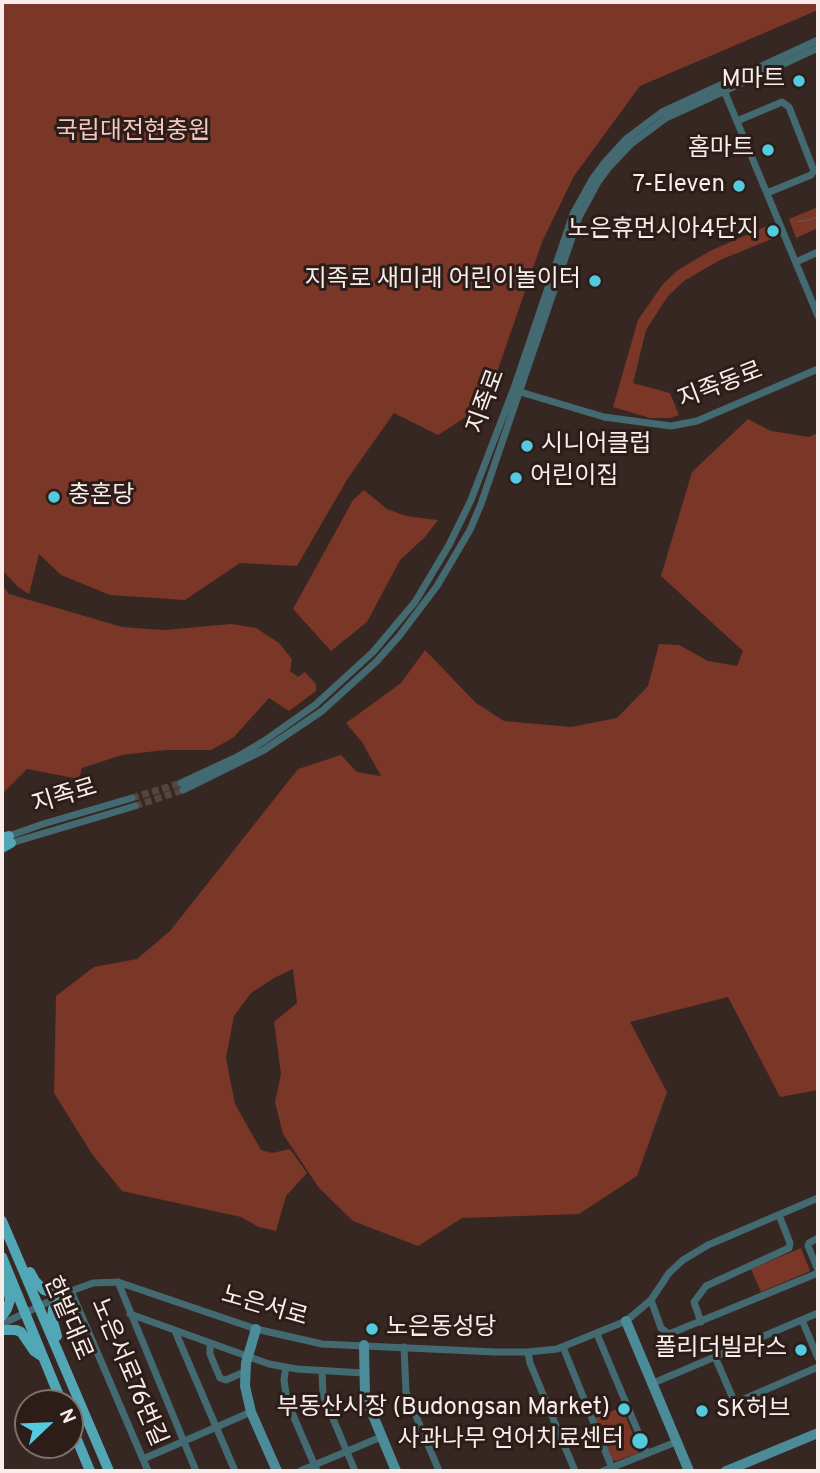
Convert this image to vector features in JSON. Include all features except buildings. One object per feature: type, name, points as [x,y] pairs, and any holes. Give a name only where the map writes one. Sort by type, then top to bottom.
[{"type":"main road","name":"한밭대로","points":[[2,1222],[109,1471]]},
{"type":"main road","points":[[16,1253],[40,1287],[48,1292],[69,1292]]},
{"type":"main road","name":"한밭대로","points":[[2,1257],[56,1389]]},
{"type":"main road","points":[[2,1257],[10,1300],[2,1316]]},
{"type":"main road","points":[[61,1359],[59,1339],[52,1318],[55,1305],[69,1292]]},
{"type":"main road","points":[[2,1330],[21,1332],[34,1351],[43,1357]]},
{"type":"street","name":"지족로","points":[[182,786],[240,763],[302,725],[347,690],[400,635],[446,572],[470,530],[495,465],[516,391],[579,217],[598,182],[631,144],[653,126],[723,87],[818,40]]},
{"type":"street","name":"지족로","points":[[723,87],[818,48]]},
{"type":"street","points":[[723,87],[818,316]]},
{"type":"street","points":[[737,121],[782,102],[789,107],[814,171],[811,175],[767,193]]},
{"type":"street","points":[[796,262],[818,251]]},
{"type":"street","name":"지족동로","points":[[516,391],[604,417],[658,426],[696,421],[818,369]]},
{"type":"street","points":[[601,426],[604,417]]},
{"type":"street","name":"지족로","points":[[4,842],[43,824],[133,802]]},
{"type":"street","name":"노은서로","points":[[2,1324],[93,1283],[118,1282],[256,1329],[322,1344],[528,1352],[563,1347],[626,1321],[651,1300],[669,1273],[708,1245],[818,1198]]},
{"type":"street","points":[[701,1322],[694,1303],[706,1286],[789,1248],[790,1243],[779,1215]]},
{"type":"street","points":[[651,1300],[664,1332],[676,1333],[818,1271],[808,1246],[815,1239]]},
{"type":"street","points":[[118,1282],[196,1471]]},
{"type":"street","name":"노은서로76번길","points":[[69,1292],[148,1471]]},
{"type":"street","points":[[651,1384],[818,1313]]},
{"type":"street","points":[[130,1314],[210,1344],[286,1367],[363,1373]]},
{"type":"street","points":[[802,1320],[818,1358]]},
{"type":"street","points":[[626,1321],[689,1471]]},
{"type":"street","points":[[256,1329],[244,1372],[251,1412],[277,1471]]},
{"type":"street","points":[[175,1331],[234,1471]]},
{"type":"street","points":[[597,1334],[647,1453]]},
{"type":"street","points":[[210,1344],[210,1354],[220,1378],[226,1380],[244,1372]]},
{"type":"street","points":[[364,1345],[365,1396],[396,1471]]},
{"type":"street","points":[[563,1347],[612,1468]]},
{"type":"street","points":[[404,1348],[406,1392],[439,1471]]},
{"type":"street","points":[[528,1352],[530,1363],[575,1471]]},
{"type":"street","points":[[715,1357],[735,1403],[818,1367]]},
{"type":"street","points":[[286,1367],[284,1380],[287,1401],[315,1468]]},
{"type":"street","points":[[322,1371],[323,1395],[355,1471]]},
{"type":"street","points":[[142,1459],[251,1412]]},
{"type":"street","points":[[726,1471],[818,1433]]},
{"type":"street","points":[[300,1471],[315,1468],[381,1437]]},
{"type":"street","points":[[603,1471],[676,1442]]},
{"type":"green space","name":"국립대전현충원","points":[[2,2],[818,2],[818,10],[640,86],[574,176],[542,242],[486,404],[438,435],[394,413],[348,478],[297,566],[240,563],[185,600],[110,595],[61,575],[39,554],[29,594],[2,570]]},
{"type":"green space","points":[[818,207],[818,228],[796,238],[789,219]]},
{"type":"green space","points":[[769,225],[774,238],[720,260],[684,281],[668,296],[646,330],[633,383],[670,393],[679,415],[650,418],[613,407],[638,320],[663,284],[678,270],[710,251]]},
{"type":"green space","points":[[748,419],[771,431],[809,437],[818,433],[818,1090],[780,1097],[728,997],[630,1022],[667,1092],[637,1176],[579,1214],[462,1218],[418,1246],[353,1221],[319,1188],[283,1134],[275,1102],[281,1074],[274,1022],[297,1003],[293,969],[251,993],[234,1016],[226,1058],[235,1104],[261,1150],[272,1153],[290,1149],[307,1173],[286,1196],[276,1231],[259,1227],[241,1217],[122,1191],[92,1154],[54,1093],[56,996],[94,967],[137,959],[170,931],[298,769],[341,755],[357,772],[381,776],[362,742],[346,723],[401,683],[425,650],[476,703],[504,721],[571,727],[617,718],[648,686],[659,644],[679,645],[708,661],[737,666],[743,651],[661,576],[692,472]]},
{"type":"green space","points":[[364,490],[387,509],[406,516],[438,520],[425,537],[400,560],[367,622],[331,651],[293,609],[353,500]]},
{"type":"green space","points":[[2,585],[9,594],[122,627],[164,630],[231,624],[256,628],[279,643],[292,659],[290,671],[298,677],[305,672],[316,684],[316,691],[289,711],[269,698],[233,738],[211,750],[165,750],[122,755],[82,768],[79,779],[27,769],[2,794]]},
{"type":"green space","points":[[801,1248],[810,1271],[761,1292],[751,1269]]},
{"type":"green space","points":[[622,1407],[639,1450],[638,1453],[616,1461],[612,1460],[595,1418]]},
{"type":"waterway","points":[[798,221],[818,217]]},
{"type":"tunnel","points":[[132,798],[181,783]]},
{"type":"tunnel","points":[[135,806],[183,790]]},
{"type":"place","name":"M마트","points":[[799,81]]},
{"type":"place","name":"홈마트","points":[[768,150]]},
{"type":"place","name":"7-Eleven","points":[[739,186]]},
{"type":"place","name":"노은휴먼시아4단지","points":[[773,231]]},
{"type":"place","name":"지족로 새미래 어린이놀이터","points":[[595,281]]},
{"type":"place","name":"시니어클럽","points":[[527,446]]},
{"type":"place","name":"어린이집","points":[[516,478]]},
{"type":"place","name":"충혼당","points":[[54,497]]},
{"type":"place","name":"노은동성당","points":[[372,1329]]},
{"type":"place","name":"폴리더빌라스","points":[[801,1350]]},
{"type":"place","name":"부동산시장 (Budongsan Market)","points":[[624,1409]]},
{"type":"place","name":"SK허브","points":[[702,1411]]},
{"type":"place","name":"사과나무 언어치료센터","points":[[640,1441]]}]
